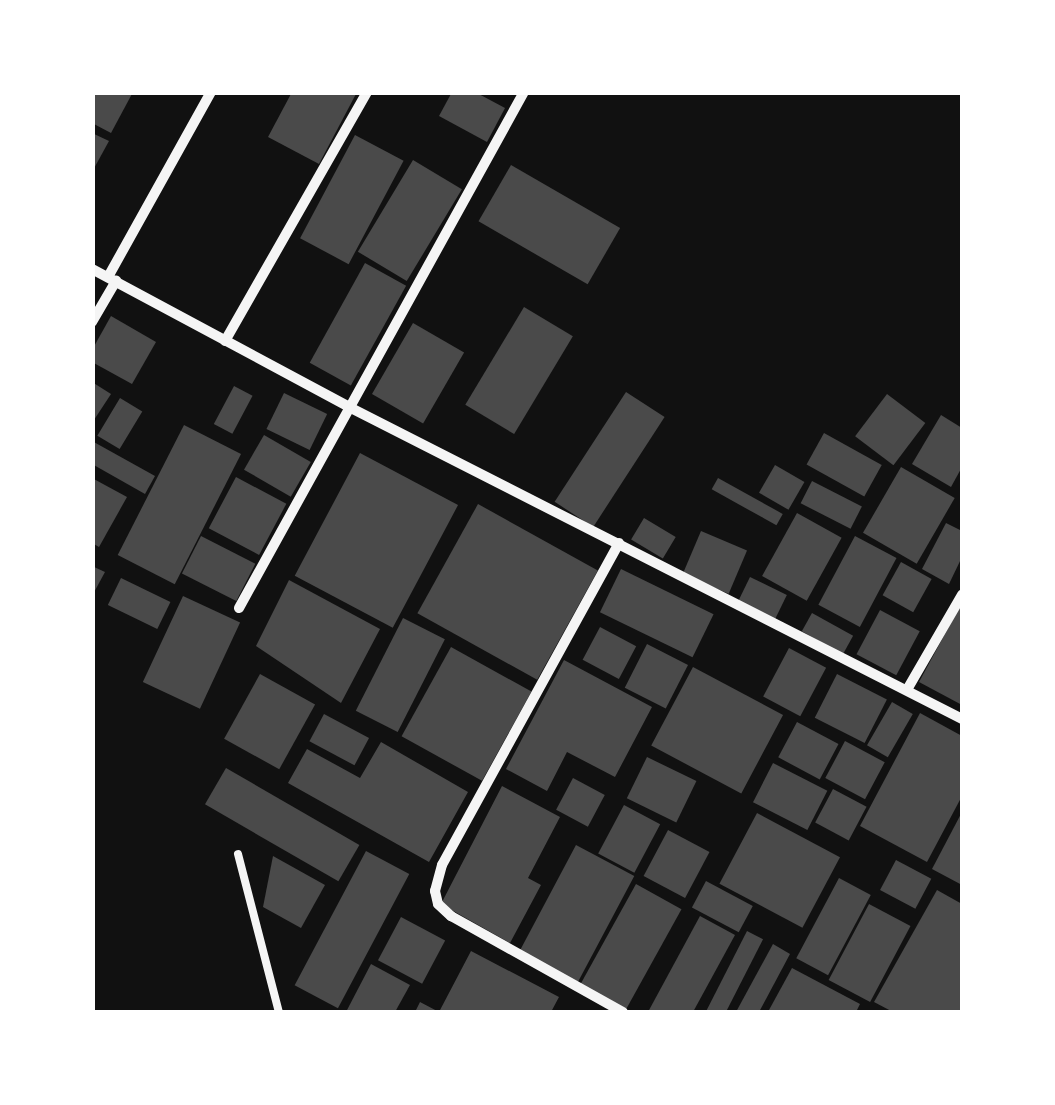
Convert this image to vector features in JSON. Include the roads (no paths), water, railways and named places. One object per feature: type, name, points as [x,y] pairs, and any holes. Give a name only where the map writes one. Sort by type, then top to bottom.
[{"type":"street","points":[[92,322],[211,92]]},
{"type":"street","points":[[225,341],[368,92]]},
{"type":"street","points":[[238,608],[524,92]]},
{"type":"street","points":[[92,269],[348,407],[908,688],[962,719]]},
{"type":"street","points":[[619,544],[442,865],[435,891],[438,904],[450,916],[623,1012]]},
{"type":"street","points":[[908,688],[962,594]]},
{"type":"lane","points":[[238,854],[280,1012]]}]
